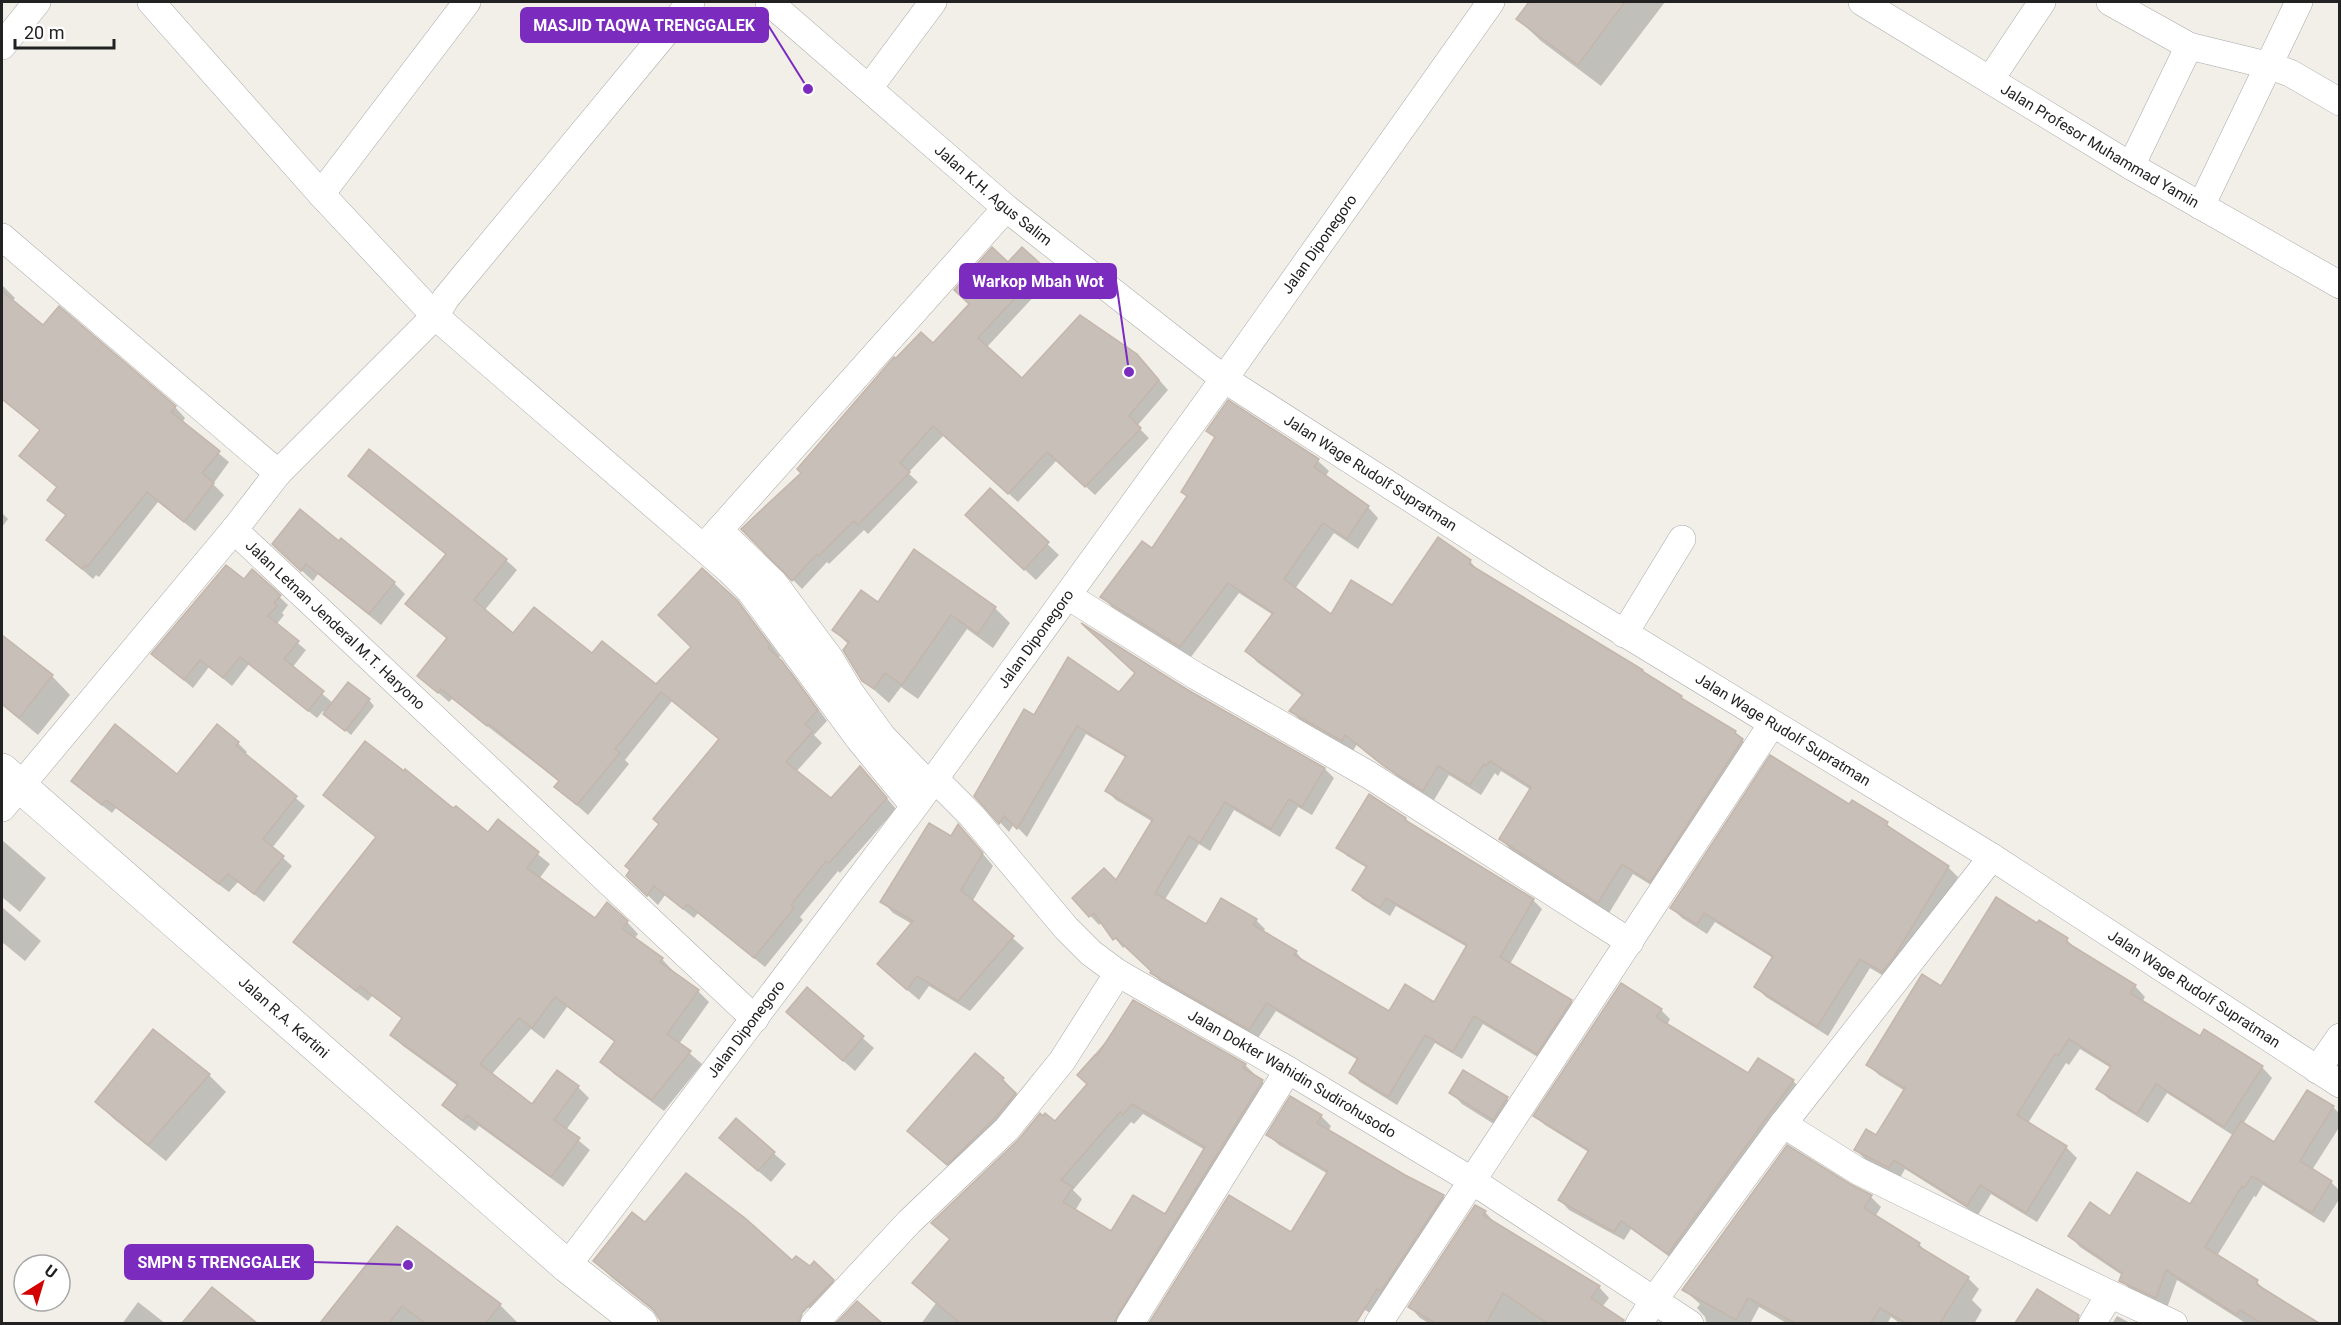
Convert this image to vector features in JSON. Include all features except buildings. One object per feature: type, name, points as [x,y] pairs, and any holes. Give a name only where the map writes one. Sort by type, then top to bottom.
[{"type":"street","points":[[2,46],[37,2]]},
{"type":"street","name":"Jalan Dokter Wahidin Sudirohusodo","points":[[151,2],[321,194],[440,309],[712,538],[774,583],[829,657],[849,692],[924,792],[972,816],[1066,928],[1091,953],[1118,973],[1288,1070],[1471,1180],[1690,1323]]},
{"type":"street","points":[[321,194],[467,2]]},
{"type":"street","name":"Jalan Letnan Jenderal M.T. Haryono","points":[[691,2],[440,309],[278,473],[234,530],[755,1018]]},
{"type":"street","name":"Jalan K.H. Agus Salim","points":[[769,2],[1006,208],[1224,379]]},
{"type":"street","points":[[869,88],[933,2]]},
{"type":"street","name":"Jalan Diponegoro","points":[[567,1266],[924,792],[1068,596],[1117,524],[1224,379],[1491,2]]},
{"type":"street","name":"Jalan Profesor Muhammad Yamin","points":[[1862,2],[2131,166],[2340,285]]},
{"type":"street","points":[[1990,80],[2042,2]]},
{"type":"street","points":[[2110,2],[2189,46],[2290,73],[2340,102]]},
{"type":"street","points":[[2201,206],[2299,2]]},
{"type":"street","points":[[2131,166],[2189,46]]},
{"type":"street","points":[[712,538],[1006,208]]},
{"type":"street","points":[[2,237],[278,473]]},
{"type":"street","name":"Jalan Wage Rudolf Supratman","points":[[1224,379],[1534,578],[1992,857],[2329,1077]]},
{"type":"street","points":[[8,788],[234,530]]},
{"type":"street","points":[[1624,633],[1682,539]]},
{"type":"street","points":[[1068,596],[1196,676],[1369,775],[1630,942]]},
{"type":"street","points":[[1378,1323],[1772,724]]},
{"type":"street","name":"Jalan R.A. Kartini","points":[[8,788],[567,1266],[641,1323]]},
{"type":"street","points":[[1639,1323],[1783,1124],[1992,857]]},
{"type":"street","points":[[814,1323],[909,1222],[1006,1129],[1062,1061],[1118,973]]},
{"type":"street","points":[[2329,1077],[2340,1037]]},
{"type":"street","points":[[1130,1323],[1288,1070]]},
{"type":"street","points":[[1783,1124],[1858,1171],[2174,1323]]},
{"type":"street","points":[[2092,1323],[2110,1294]]},
{"type":"place","name":"MASJID TAQWA TRENGGALEK","points":[[808,89]]},
{"type":"place","name":"Warkop Mbah Wot","points":[[1129,372]]},
{"type":"place","name":"SMPN 5 TRENGGALEK","points":[[408,1265]]}]
